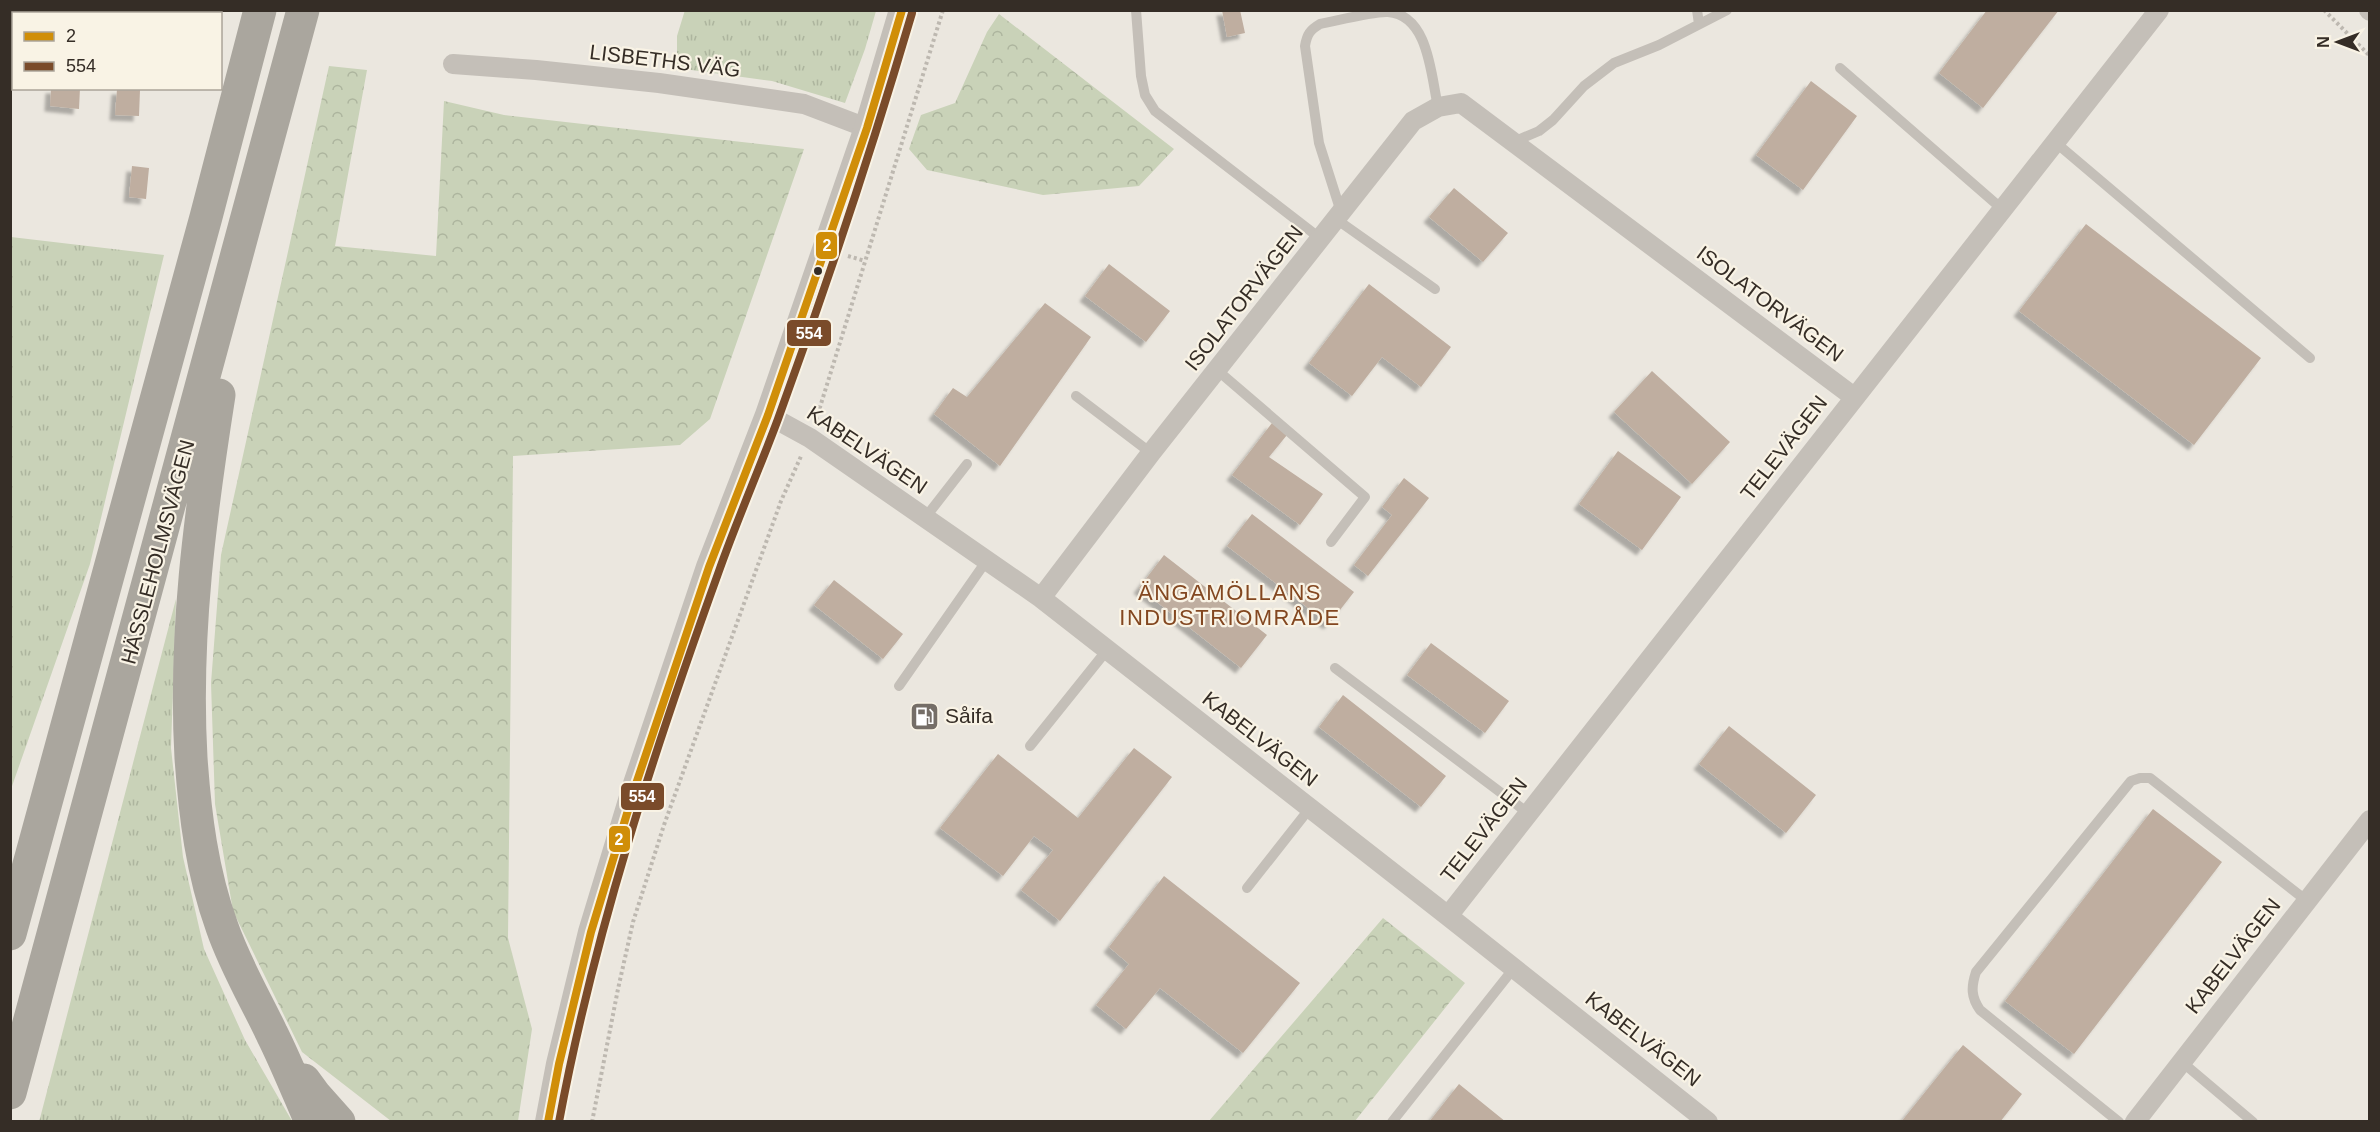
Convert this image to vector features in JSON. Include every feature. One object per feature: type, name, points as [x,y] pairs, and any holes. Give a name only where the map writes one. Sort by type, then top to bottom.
[{"type":"highway","name":"HÄSSLEHOLMSVÄGEN","points":[[10,934],[206,217],[260,10]]},
{"type":"highway","name":"HÄSSLEHOLMSVÄGEN","points":[[10,1093],[247,226],[303,10]]},
{"type":"highway","points":[[247,226],[205,485],[190,625],[189,708],[197,826],[212,895],[237,965],[272,1034],[311,1122]]},
{"type":"highway","points":[[10,869],[62,747]]},
{"type":"highway","points":[[272,1034],[315,1095],[339,1122]]},
{"type":"street","points":[[548,1122],[559,1064],[591,932],[636,784],[709,567],[768,415],[867,128],[902,10]]},
{"type":"street","name":"TELEVÄGEN","points":[[1448,916],[2159,10]]},
{"type":"street","name":"LISBETHS VÄG","points":[[453,64],[659,83],[793,102],[867,128]]},
{"type":"street","name":"ISOLATORVÄGEN","points":[[1041,598],[1151,453],[1413,121],[1438,107],[1461,103],[1854,397]]},
{"type":"street","name":"KABELVÄGEN","points":[[768,415],[810,438],[1041,598],[1708,1122]]},
{"type":"street","name":"KABELVÄGEN","points":[[2135,1122],[2370,820]]},
{"type":"lane","points":[[1136,10],[1141,76],[1145,94],[1155,111],[1321,239]]},
{"type":"lane","points":[[1697,10],[1699,24]]},
{"type":"lane","points":[[1514,142],[1539,131],[1553,120],[1584,86],[1614,63],[1659,45],[1727,10]]},
{"type":"lane","points":[[1435,289],[1338,215],[1319,144],[1305,46],[1306,36],[1310,30],[1332,16],[1388,12],[1411,22],[1421,32],[1438,107]]},
{"type":"lane","points":[[1840,68],[2002,209]]},
{"type":"lane","points":[[2055,142],[2310,358]]},
{"type":"lane","points":[[1217,370],[1365,496],[1332,542]]},
{"type":"lane","points":[[1076,396],[1151,453]]},
{"type":"lane","points":[[925,518],[967,464]]},
{"type":"lane","points":[[899,686],[987,561]]},
{"type":"lane","points":[[1030,746],[1107,650]]},
{"type":"lane","points":[[1335,668],[1528,813]]},
{"type":"lane","points":[[2119,1122],[1980,1010],[1974,1000],[1971,986],[1976,972],[2131,781],[2150,778],[2307,901]]},
{"type":"lane","points":[[1247,888],[1310,808]]},
{"type":"lane","points":[[1392,1122],[1514,968]]},
{"type":"lane","points":[[2182,1062],[2253,1122]]},
{"type":"path","points":[[592,1122],[633,922],[664,825],[781,501],[810,438],[942,10]]},
{"type":"path","points":[[2324,10],[2370,56]]},
{"type":"path","points":[[848,256],[865,261]]},
{"type":"green space","points":[[685,10],[876,11],[845,103],[772,81],[677,68],[677,36]]},
{"type":"green space","points":[[999,14],[1174,149],[1139,186],[1043,195],[927,170],[909,149],[921,115],[955,103],[987,32]]},
{"type":"green space","points":[[329,66],[367,70],[335,246],[436,256],[444,101],[504,115],[804,149],[710,419],[680,445],[513,456],[508,938],[532,1029],[518,1121],[391,1121],[302,1052],[233,911],[215,804],[211,683],[221,555]]},
{"type":"green space","points":[[11,237],[164,255],[90,564],[11,789]]},
{"type":"green space","points":[[176,599],[171,748],[183,857],[204,949],[245,1040],[292,1121],[39,1122]]},
{"type":"green space","points":[[1383,918],[1465,983],[1355,1121],[1209,1121]]},
{"type":"building","points":[[1222,10],[1240,10],[1245,33],[1227,37]]},
{"type":"building","points":[[1987,10],[2059,10],[1983,108],[1939,73]]},
{"type":"building","points":[[1811,81],[1857,116],[1803,190],[1756,155]]},
{"type":"building","points":[[51,90],[80,90],[79,109],[50,106]]},
{"type":"building","points":[[117,90],[140,90],[139,116],[115,115]]},
{"type":"building","points":[[132,166],[149,168],[146,199],[129,197]]},
{"type":"building","points":[[1454,188],[1508,233],[1483,262],[1429,217]]},
{"type":"building","points":[[2086,224],[2261,358],[2194,445],[2019,311]]},
{"type":"building","points":[[1109,264],[1170,311],[1146,342],[1085,296]]},
{"type":"building","points":[[1369,284],[1451,347],[1421,387],[1382,357],[1352,396],[1309,363]]},
{"type":"building","points":[[1045,303],[1091,337],[1000,466],[934,414],[953,388],[967,397]]},
{"type":"building","points":[[1652,371],[1730,442],[1692,484],[1614,412]]},
{"type":"building","points":[[1272,423],[1287,435],[1269,457],[1323,494],[1300,525],[1232,475]]},
{"type":"building","points":[[1618,451],[1681,497],[1642,550],[1579,504]]},
{"type":"building","points":[[1404,478],[1429,498],[1368,576],[1354,565],[1392,515],[1382,507]]},
{"type":"building","points":[[1252,514],[1354,592],[1329,624],[1227,546]]},
{"type":"building","points":[[1164,555],[1267,635],[1241,668],[1139,588]]},
{"type":"building","points":[[834,580],[903,634],[883,659],[814,605]]},
{"type":"building","points":[[1431,643],[1509,701],[1485,733],[1407,675]]},
{"type":"building","points":[[1343,695],[1446,776],[1421,807],[1319,727]]},
{"type":"building","points":[[1729,726],[1816,795],[1786,833],[1699,764]]},
{"type":"building","points":[[1134,748],[1172,777],[1060,921],[1021,890],[1053,850],[1034,836],[1003,876],[940,828],[998,754],[1078,818]]},
{"type":"building","points":[[2153,809],[2222,862],[2074,1054],[2005,1001]]},
{"type":"building","points":[[1164,876],[1300,983],[1243,1053],[1160,988],[1126,1029],[1096,1005],[1129,964],[1109,947]]},
{"type":"building","points":[[1963,1045],[2022,1094],[2000,1122],[1901,1122]]},
{"type":"building","points":[[1459,1084],[1506,1122],[1429,1122]]},
{"type":"transit line","name":"2","points":[[548,1122],[559,1064],[591,932],[636,784],[709,567],[768,415],[867,128],[902,10]]},
{"type":"transit line","name":"554","points":[[559,1122],[590,982],[649,775],[719,571],[778,419],[814,318],[865,166],[912,13]]},
{"type":"place","name":"Såifa","points":[[924,716]]},
{"type":"district","name":"ÄNGAMÖLLANS INDUSTRIOMRÅDE","points":[[1230,604]]}]
